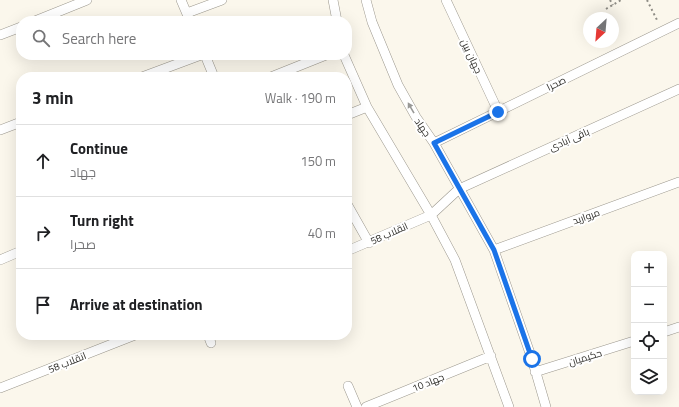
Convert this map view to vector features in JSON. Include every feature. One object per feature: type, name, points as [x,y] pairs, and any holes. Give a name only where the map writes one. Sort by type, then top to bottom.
[{"type":"street","points":[[44,16],[64,4],[86,0]]},
{"type":"street","points":[[181,0],[188,16]]},
{"type":"street","points":[[190,16],[222,0]]},
{"type":"street","points":[[333,0],[336,16]]},
{"type":"street","name":"جهاد","points":[[366,0],[372,22],[398,84],[416,117],[434,143],[494,250],[546,407]]},
{"type":"street","name":"جهان بین","points":[[446,0],[498,112]]},
{"type":"street","name":"صحرا","points":[[434,143],[679,23]]},
{"type":"street","points":[[0,24],[2,34],[16,28]]},
{"type":"street","points":[[155,72],[188,60]]},
{"type":"street","points":[[206,60],[212,72]]},
{"type":"street","points":[[284,72],[314,60]]},
{"type":"street","points":[[346,60],[352,72]]},
{"type":"street","points":[[352,73],[367,107],[431,214],[455,260],[491,356],[508,407]]},
{"type":"street","name":"باقی آبادی","points":[[431,214],[459,189],[679,89]]},
{"type":"street","points":[[352,113],[367,107]]},
{"type":"street","points":[[0,130],[16,124]]},
{"type":"street","name":"مروارید","points":[[494,250],[679,182]]},
{"type":"street","points":[[352,213],[369,243]]},
{"type":"street","name":"انقلاب 58","points":[[352,249],[369,243],[431,214]]},
{"type":"street","points":[[0,260],[16,253]]},
{"type":"street","points":[[667,331],[679,327]]},
{"type":"street","name":"انقلاب 58","points":[[0,388],[122,340]]},
{"type":"street","name":"حکیمیان","points":[[535,372],[631,342]]},
{"type":"street","name":"جهاد 10","points":[[366,407],[491,356]]},
{"type":"street","points":[[348,386],[357,407]]},
{"type":"path","points":[[610,0],[614,5]]},
{"type":"path","points":[[606,9],[621,0]]},
{"type":"path","points":[[647,0],[662,31]]},
{"type":"route","points":[[498,112],[434,143],[494,250],[532,359]]}]
